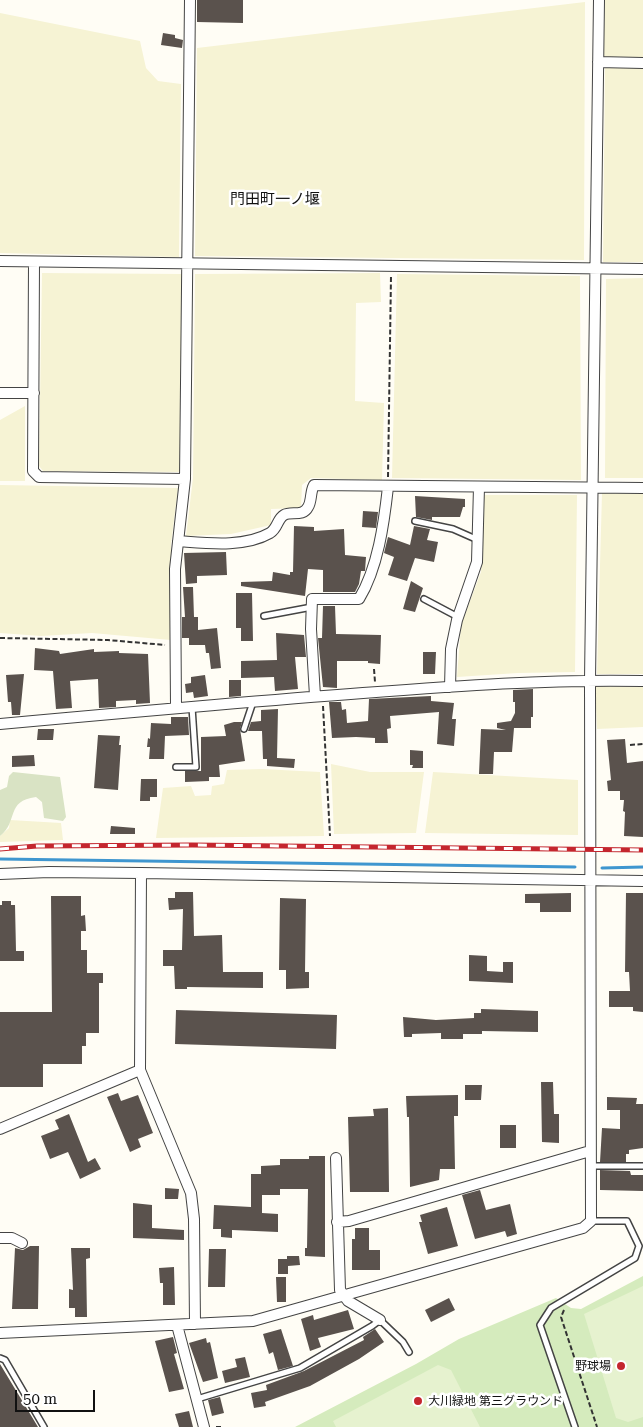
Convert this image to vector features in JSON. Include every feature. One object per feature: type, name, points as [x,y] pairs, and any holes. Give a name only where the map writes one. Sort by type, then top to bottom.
[{"type":"street","points":[[176,707],[175,569],[185,479],[190,0]]},
{"type":"street","points":[[0,1333],[253,1321],[582,1228],[591,1221],[590,680],[599,0]]},
{"type":"street","points":[[598,62],[643,63]]},
{"type":"street","points":[[0,262],[643,269]]},
{"type":"street","points":[[34,262],[33,471],[39,477],[185,479]]},
{"type":"street","points":[[0,393],[34,393]]},
{"type":"street","points":[[178,541],[229,542],[251,539],[269,533],[276,528],[284,514],[302,513],[308,507],[314,485],[643,488]]},
{"type":"street","points":[[319,696],[312,600],[359,599],[366,588],[384,523],[388,487]]},
{"type":"street","points":[[450,686],[452,649],[458,617],[477,562],[479,487]]},
{"type":"street","points":[[0,724],[176,707],[450,686],[590,680],[643,682]]},
{"type":"street","points":[[140,872],[140,1070],[190,1193],[194,1219],[195,1324]]},
{"type":"street","points":[[0,874],[140,872],[643,881]]},
{"type":"street","points":[[0,1130],[140,1070]]},
{"type":"street","points":[[337,1222],[349,1221],[590,1151]]},
{"type":"street","points":[[336,1158],[339,1283],[343,1296],[380,1320]]},
{"type":"street","points":[[0,1238],[12,1238],[22,1243]]},
{"type":"street","points":[[177,1325],[204,1427]]},
{"type":"lane","points":[[415,521],[453,529],[479,540]]},
{"type":"lane","points":[[424,599],[458,617]]},
{"type":"lane","points":[[264,616],[312,607]]},
{"type":"lane","points":[[244,729],[253,701]]},
{"type":"lane","points":[[176,767],[196,767],[192,706]]},
{"type":"lane","points":[[591,1166],[643,1166]]},
{"type":"lane","points":[[575,1427],[540,1325],[551,1308],[635,1258],[639,1246],[626,1222],[591,1221]]},
{"type":"lane","points":[[197,1399],[300,1368],[380,1320],[403,1342],[409,1352]]},
{"type":"lane","points":[[0,1358],[5,1360],[44,1427]]},
{"type":"path","points":[[388,487],[392,266]]},
{"type":"path","points":[[0,638],[108,640],[158,646],[176,644]]},
{"type":"path","points":[[374,669],[376,692]]},
{"type":"path","points":[[319,696],[330,836]]},
{"type":"path","points":[[630,745],[643,744]]},
{"type":"path","points":[[569,1304],[561,1317],[597,1427]]},
{"type":"path","points":[[216,1427],[223,1427]]},
{"type":"shaded area","points":[[605,0],[643,0],[643,58],[603,57]]},
{"type":"shaded area","points":[[585,2],[584,260],[195,256],[197,48]]},
{"type":"shaded area","points":[[0,13],[140,41],[146,68],[158,81],[181,84],[179,257],[0,253]]},
{"type":"shaded area","points":[[605,67],[643,68],[643,262],[603,262]]},
{"type":"shaded area","points":[[42,273],[182,274],[181,472],[43,471],[39,466]]},
{"type":"shaded area","points":[[380,273],[381,302],[356,303],[355,401],[384,403],[382,480],[311,478],[302,485],[301,508],[271,509],[271,525],[231,534],[186,536],[193,478],[195,274]]},
{"type":"shaded area","points":[[397,274],[580,276],[581,480],[392,478]]},
{"type":"shaded area","points":[[643,278],[643,478],[605,478],[606,279]]},
{"type":"shaded area","points":[[25,406],[25,481],[0,481],[0,420]]},
{"type":"shaded area","points":[[0,485],[178,488],[171,544],[171,640],[92,633],[41,636],[0,633]]},
{"type":"shaded area","points":[[602,493],[643,494],[643,674],[597,674]]},
{"type":"shaded area","points":[[484,495],[577,495],[575,672],[457,677],[461,625],[481,572]]},
{"type":"shaded area","points":[[595,686],[643,687],[643,727],[597,729]]},
{"type":"shaded area","points":[[331,764],[370,772],[424,772],[416,833],[334,834]]},
{"type":"shaded area","points":[[262,769],[320,772],[324,836],[156,838],[163,788],[191,786],[195,796],[211,795],[212,786],[224,784],[227,770]]},
{"type":"shaded area","points":[[433,772],[578,780],[578,835],[425,833]]},
{"type":"shaded area","points":[[10,820],[61,823],[63,840],[0,842],[0,836],[9,828]]},
{"type":"green space","points":[[13,772],[60,777],[66,817],[63,821],[44,818],[42,802],[36,797],[26,799],[16,807],[6,830],[0,836],[0,790],[7,787],[9,776]]},
{"type":"green space","points":[[643,1276],[643,1427],[295,1427],[416,1364],[459,1339],[556,1298],[571,1308],[581,1309]]},
{"type":"green space","name":"野球場","points":[[643,1286],[643,1417],[628,1422],[616,1418],[584,1314]]},
{"type":"green space","name":"大川緑地 第三グラウンド","points":[[438,1365],[451,1370],[480,1427],[336,1427],[333,1421]]},
{"type":"building","points":[[197,0],[243,0],[243,23],[197,22]]},
{"type":"building","points":[[163,33],[175,35],[175,38],[183,40],[182,48],[161,45]]},
{"type":"building","points":[[415,496],[465,499],[465,507],[463,507],[460,517],[432,517],[432,520],[416,517]]},
{"type":"building","points":[[363,511],[378,512],[376,528],[362,527]]},
{"type":"building","points":[[294,526],[314,527],[314,531],[344,529],[345,555],[366,557],[365,571],[361,571],[359,584],[355,592],[323,592],[323,570],[308,569],[305,596],[241,586],[241,582],[272,581],[273,572],[290,575],[290,572],[293,572]]},
{"type":"building","points":[[414,526],[430,529],[427,540],[438,542],[434,562],[415,558],[407,581],[388,575],[394,557],[384,553],[388,537],[410,545]]},
{"type":"building","points":[[226,552],[227,575],[197,576],[197,583],[186,584],[184,553]]},
{"type":"building","points":[[411,581],[423,588],[415,612],[403,609]]},
{"type":"building","points":[[183,587],[193,587],[194,617],[198,617],[198,630],[217,628],[221,668],[211,669],[209,653],[206,653],[205,645],[189,645],[189,638],[182,638],[182,617],[185,617]]},
{"type":"building","points":[[236,593],[252,593],[253,641],[241,641],[241,628],[236,628]]},
{"type":"building","points":[[323,606],[335,606],[336,634],[381,635],[380,664],[368,663],[368,661],[337,661],[337,688],[323,687],[318,638],[322,638]]},
{"type":"building","points":[[276,633],[304,635],[306,657],[295,657],[298,689],[275,691],[274,677],[241,678],[241,661],[277,660]]},
{"type":"building","points":[[35,648],[59,651],[60,654],[94,649],[94,652],[119,651],[119,653],[148,654],[150,703],[136,704],[136,700],[116,701],[116,707],[99,708],[98,679],[70,681],[72,708],[56,709],[53,671],[34,670]]},
{"type":"building","points":[[423,652],[436,652],[435,674],[423,674]]},
{"type":"building","points":[[24,674],[20,715],[12,715],[11,702],[8,702],[6,675]]},
{"type":"building","points":[[205,675],[208,696],[194,698],[193,692],[186,693],[185,684],[191,683],[191,677]]},
{"type":"building","points":[[229,680],[241,680],[241,696],[229,697]]},
{"type":"building","points":[[533,689],[531,728],[514,728],[512,752],[494,752],[493,774],[479,774],[481,729],[506,730],[497,728],[497,723],[511,721],[515,713],[513,690]]},
{"type":"building","points":[[431,696],[431,701],[454,703],[452,719],[456,719],[454,746],[437,744],[439,712],[390,716],[391,728],[387,729],[388,743],[375,743],[375,738],[332,738],[329,702],[341,702],[342,710],[346,709],[347,723],[368,721],[369,699]]},
{"type":"building","points":[[278,709],[277,758],[295,759],[294,768],[267,766],[267,759],[263,759],[262,731],[248,731],[251,722],[261,721],[261,710]]},
{"type":"building","points":[[171,717],[188,717],[189,735],[165,736],[164,759],[149,759],[150,747],[147,747],[148,738],[150,739],[151,723],[171,724]]},
{"type":"building","points":[[242,722],[240,729],[245,761],[219,765],[220,777],[209,777],[209,781],[185,782],[185,771],[201,771],[201,737],[226,736],[224,725]]},
{"type":"building","points":[[38,729],[54,729],[53,740],[37,740]]},
{"type":"building","points":[[98,735],[120,736],[118,790],[94,788]]},
{"type":"building","points":[[625,739],[627,763],[643,761],[643,837],[624,836],[624,800],[620,800],[620,791],[608,791],[607,781],[611,780],[607,740]]},
{"type":"building","points":[[410,750],[423,751],[423,768],[412,768],[413,765],[410,765]]},
{"type":"building","points":[[34,755],[35,766],[12,767],[12,756]]},
{"type":"building","points":[[141,779],[157,779],[157,797],[150,797],[150,801],[140,801]]},
{"type":"building","points":[[111,826],[135,828],[135,834],[110,834]]},
{"type":"building","points":[[175,892],[193,892],[194,936],[222,935],[223,972],[263,972],[263,988],[187,987],[187,989],[175,989],[174,966],[163,966],[163,950],[182,950],[183,909],[169,910],[168,898],[175,898]]},
{"type":"building","points":[[571,893],[571,912],[540,912],[540,903],[525,903],[525,894]]},
{"type":"building","points":[[626,893],[643,893],[643,1012],[633,1011],[633,1007],[609,1007],[609,991],[630,991],[629,972],[625,972]]},
{"type":"building","points":[[51,896],[81,896],[81,916],[85,915],[86,931],[81,931],[81,950],[87,950],[87,973],[103,973],[103,983],[99,983],[99,1033],[86,1033],[86,1046],[82,1046],[82,1064],[43,1064],[43,1087],[0,1087],[0,1012],[52,1012]]},
{"type":"building","points":[[280,898],[306,899],[305,972],[309,972],[309,988],[286,989],[286,970],[279,970]]},
{"type":"building","points":[[2,901],[11,901],[11,905],[15,905],[16,951],[24,951],[24,961],[0,961],[0,905],[2,905]]},
{"type":"building","points":[[469,955],[487,956],[487,971],[503,972],[503,962],[513,962],[513,983],[469,981]]},
{"type":"building","points":[[481,1009],[538,1011],[538,1032],[482,1031],[482,1034],[463,1034],[463,1039],[441,1039],[441,1033],[412,1034],[412,1037],[404,1037],[403,1017],[436,1020],[474,1018],[474,1013],[481,1013]]},
{"type":"building","points":[[176,1010],[337,1015],[336,1049],[175,1044]]},
{"type":"building","points":[[541,1082],[553,1082],[554,1114],[559,1114],[559,1143],[542,1142]]},
{"type":"building","points":[[465,1085],[482,1085],[481,1100],[465,1100]]},
{"type":"building","points":[[118,1093],[121,1101],[138,1095],[153,1133],[138,1139],[141,1147],[130,1152],[107,1097]]},
{"type":"building","points":[[458,1095],[458,1116],[454,1116],[455,1169],[440,1169],[439,1180],[410,1187],[409,1117],[407,1117],[406,1096]]},
{"type":"building","points":[[607,1097],[637,1098],[636,1104],[643,1104],[643,1148],[629,1150],[629,1154],[626,1154],[626,1162],[600,1162],[602,1128],[620,1129],[620,1110],[607,1110]]},
{"type":"building","points":[[388,1108],[389,1192],[350,1192],[348,1117],[374,1116],[373,1109]]},
{"type":"building","points":[[69,1114],[88,1162],[95,1158],[101,1169],[80,1179],[68,1152],[50,1159],[41,1136],[59,1129],[55,1120]]},
{"type":"building","points":[[500,1125],[516,1125],[516,1148],[500,1148]]},
{"type":"building","points":[[309,1156],[325,1156],[325,1257],[305,1256],[305,1248],[307,1248],[308,1189],[280,1189],[280,1195],[262,1195],[262,1213],[278,1214],[278,1232],[232,1230],[232,1238],[221,1237],[221,1229],[213,1229],[214,1205],[251,1207],[251,1174],[261,1174],[261,1166],[280,1165],[280,1159],[309,1159]]},
{"type":"building","points":[[600,1170],[630,1171],[631,1175],[643,1175],[643,1191],[600,1190]]},
{"type":"building","points":[[165,1188],[179,1189],[178,1199],[165,1199]]},
{"type":"building","points":[[480,1190],[486,1210],[510,1204],[517,1234],[507,1237],[505,1231],[475,1239],[462,1195]]},
{"type":"building","points":[[133,1203],[152,1205],[152,1228],[184,1230],[184,1240],[133,1238]]},
{"type":"building","points":[[447,1207],[458,1246],[428,1254],[419,1222],[422,1222],[420,1215]]},
{"type":"building","points":[[355,1228],[369,1228],[369,1250],[380,1250],[380,1270],[352,1270],[352,1239],[355,1239]]},
{"type":"building","points":[[30,1246],[39,1246],[38,1309],[12,1309],[15,1248],[23,1250]]},
{"type":"building","points":[[71,1248],[90,1248],[90,1258],[86,1259],[87,1317],[75,1317],[75,1308],[69,1308],[69,1289],[73,1290]]},
{"type":"building","points":[[209,1249],[226,1249],[225,1287],[208,1287]]},
{"type":"building","points":[[287,1256],[299,1256],[300,1265],[288,1266],[288,1274],[278,1274],[278,1259],[287,1259]]},
{"type":"building","points":[[174,1267],[175,1305],[163,1305],[163,1283],[160,1283],[159,1268]]},
{"type":"building","points":[[276,1277],[286,1277],[286,1302],[277,1302]]},
{"type":"building","points":[[449,1298],[455,1310],[431,1322],[425,1310]]},
{"type":"building","points":[[348,1310],[354,1329],[318,1338],[321,1347],[310,1351],[301,1319],[313,1315],[314,1320]]},
{"type":"building","points":[[281,1329],[293,1366],[278,1370],[273,1352],[269,1354],[263,1334]]},
{"type":"building","points":[[375,1329],[384,1342],[359,1359],[310,1386],[265,1402],[266,1406],[254,1408],[251,1393],[267,1390],[266,1385],[304,1371],[364,1340],[363,1337]]},
{"type":"building","points":[[173,1337],[177,1353],[174,1354],[184,1389],[169,1392],[155,1341]]},
{"type":"building","points":[[206,1338],[207,1343],[210,1342],[218,1378],[203,1382],[189,1343]]},
{"type":"building","points":[[245,1357],[250,1377],[225,1383],[222,1371],[237,1367],[235,1359]]},
{"type":"building","points":[[0,1364],[38,1427],[0,1427]]},
{"type":"building","points":[[220,1397],[224,1413],[212,1416],[208,1400]]},
{"type":"building","points":[[189,1411],[193,1427],[179,1427],[175,1414]]},
{"type":"waterway","points":[[0,859],[575,867]]},
{"type":"waterway","points":[[602,868],[643,867]]},
{"type":"railway","points":[[0,849],[37,846],[192,845],[643,850]]},
{"type":"place","name":"野球場","points":[[621,1366]]},
{"type":"place","name":"大川緑地 第三グラウンド","points":[[418,1401]]},
{"type":"district","name":"門田町一ノ堰","points":[[275,200]]}]
